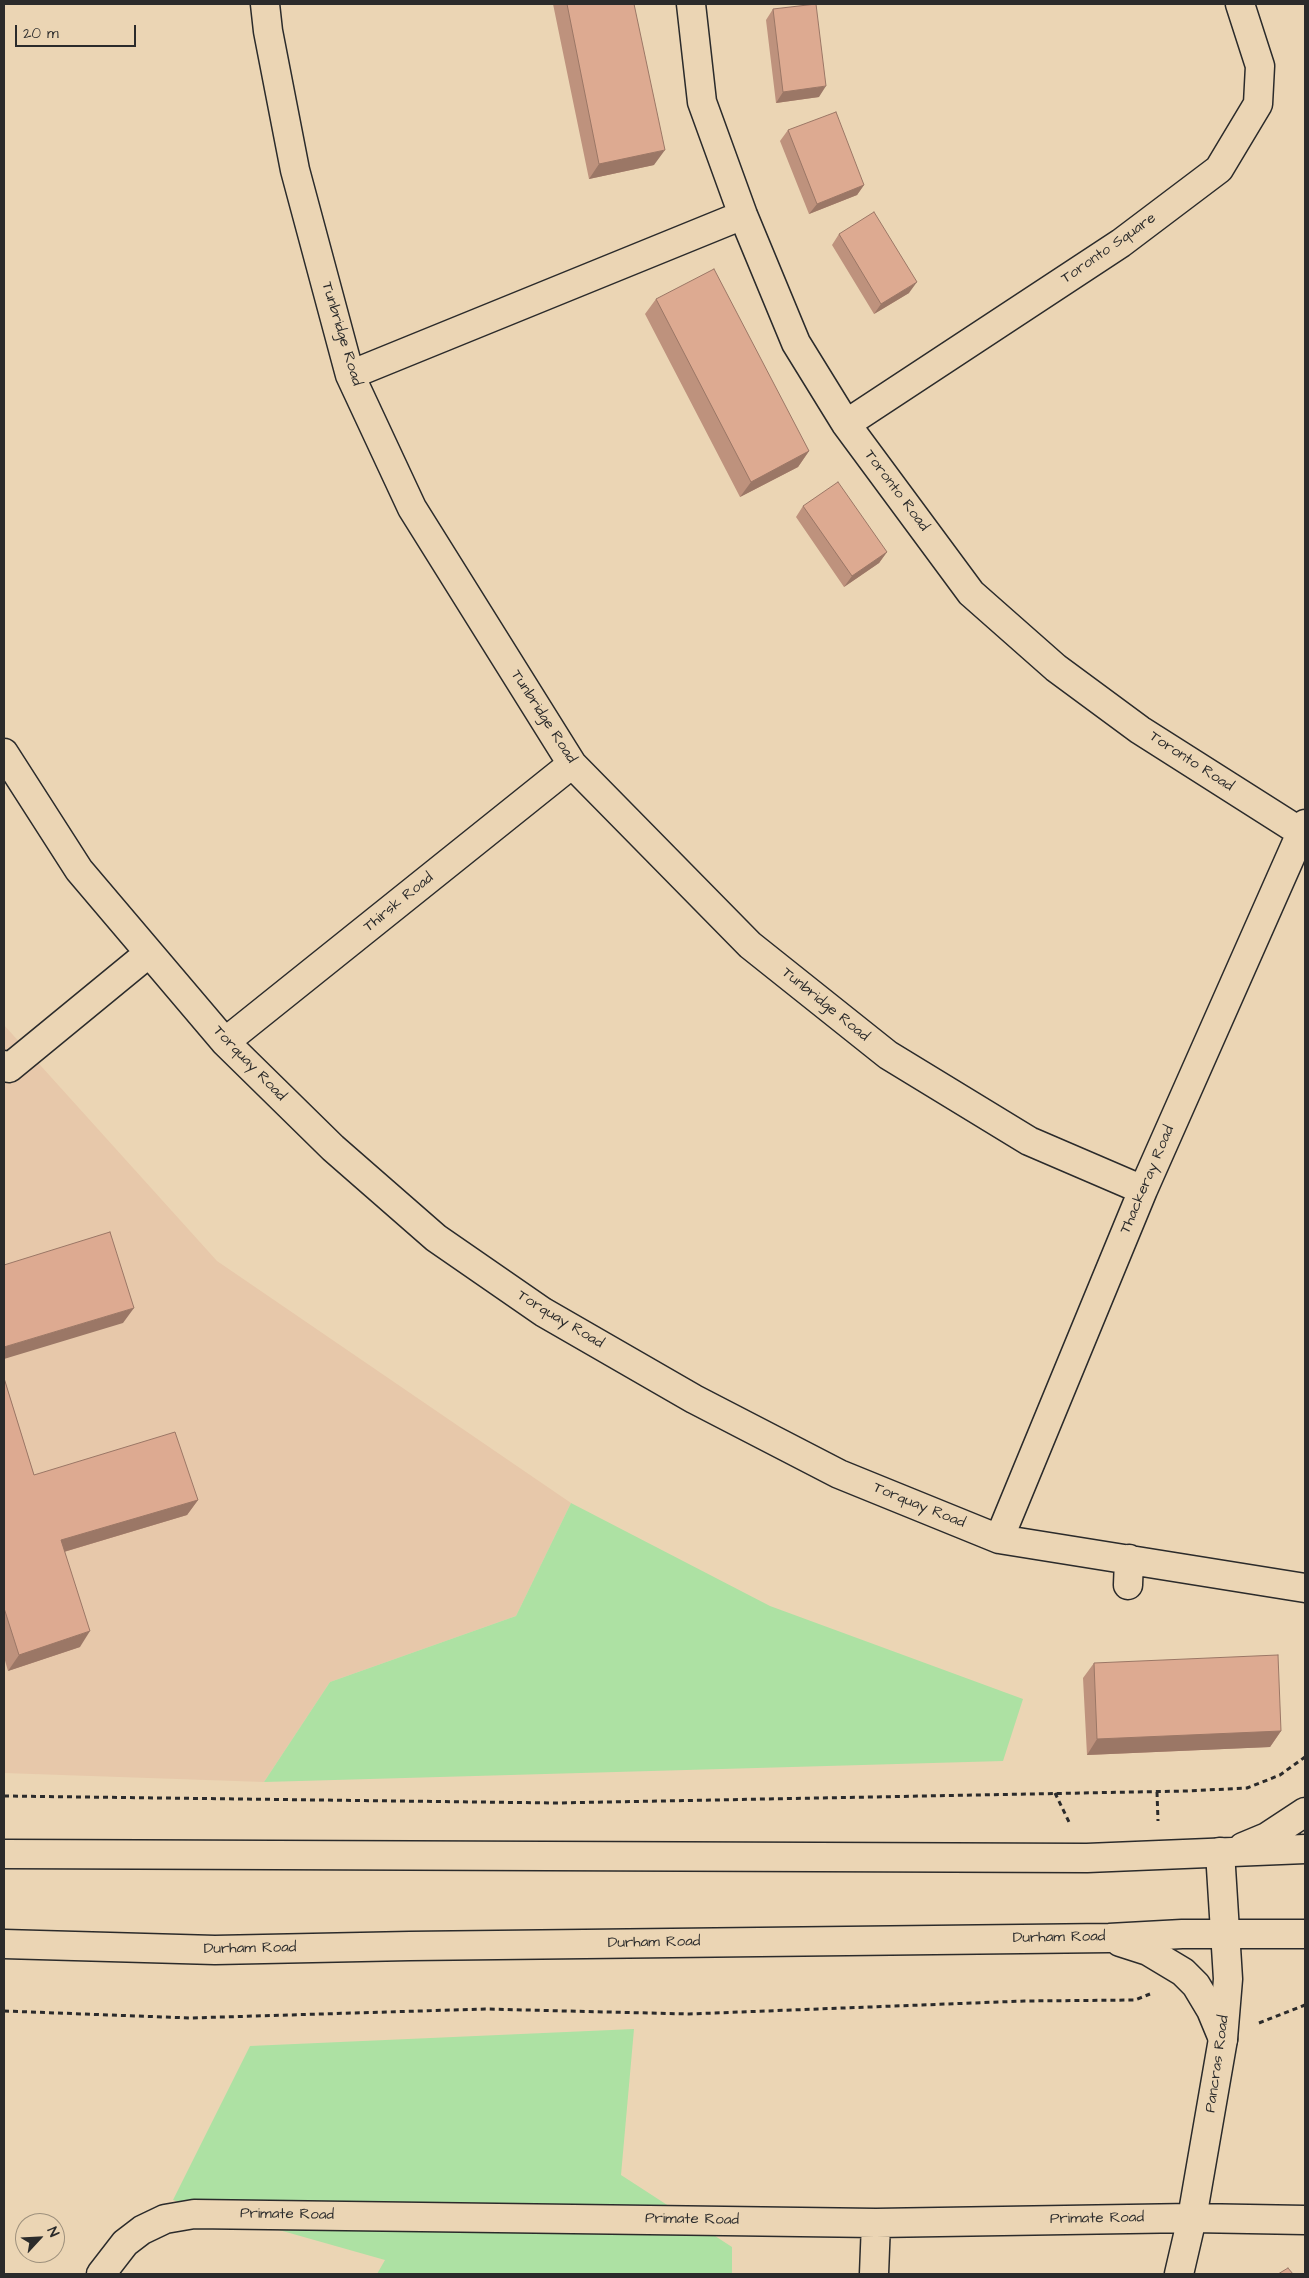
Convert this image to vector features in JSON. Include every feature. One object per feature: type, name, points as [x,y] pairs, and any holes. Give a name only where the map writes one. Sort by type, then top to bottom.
[{"type":"main road","name":"Tunbridge Road","points":[[264,4],[295,170],[350,375],[412,508],[572,764],[750,945],[888,1055],[1029,1141],[1143,1190]]},
{"type":"main road","name":"Toronto Road","points":[[692,4],[702,102],[743,215],[796,343],[846,424],[972,593],[1056,668],[1140,730],[1303,828]]},
{"type":"main road","name":"Toronto Square","points":[[846,424],[1121,243],[1219,169],[1258,104],[1260,66],[1240,4]]},
{"type":"main road","points":[[350,375],[743,215]]},
{"type":"main road","name":"Torquay Road","points":[[4,753],[79,870],[225,1042],[333,1148],[436,1238],[543,1312],[694,1399],[839,1474],[999,1538],[1128,1572],[1305,1588]]},
{"type":"main road","name":"Thirsk Road","points":[[225,1042],[572,764]]},
{"type":"main road","name":"Thackeray Road","points":[[999,1538],[1143,1190],[1303,828]]},
{"type":"main road","points":[[4,1065],[9,1068],[150,953]]},
{"type":"main road","points":[[1227,1852],[1267,1837],[1305,1812]]},
{"type":"main road","points":[[4,1854],[1087,1858],[1305,1849]]},
{"type":"main road","name":"Pancras Road","points":[[1179,2274],[1192,2218],[1223,2039],[1228,1979],[1226,1935],[1227,1852]]},
{"type":"main road","name":"Durham Road","points":[[4,1944],[215,1950],[1108,1938],[1182,1934],[1305,1934]]},
{"type":"main road","points":[[1108,1938],[1148,1951],[1183,1972],[1196,1986],[1211,2010],[1223,2039]]},
{"type":"main road","name":"Primate Road","points":[[101,2274],[125,2244],[142,2230],[164,2219],[194,2214],[876,2223],[1192,2218],[1305,2220]]},
{"type":"main road","points":[[874,2274],[876,2223]]},
{"type":"path","points":[[4,1796],[556,1803],[1187,1792],[1246,1788],[1280,1775],[1305,1757]]},
{"type":"path","points":[[4,2011],[190,2018],[485,2009],[689,2014],[1024,2001],[1135,2000],[1159,1990]]},
{"type":"path","points":[[1299,2006],[1305,2005]]},
{"type":"shaded area","points":[[4,1025],[217,1261],[571,1503],[516,1616],[330,1682],[264,1782],[4,1773]]},
{"type":"green space","points":[[571,1503],[770,1606],[1023,1699],[1003,1761],[264,1782],[330,1682],[516,1616]]},
{"type":"green space","points":[[634,2029],[621,2175],[732,2247],[732,2274],[377,2274],[385,2260],[173,2200],[250,2046]]},
{"type":"building","points":[[567,4],[634,4],[665,150],[599,164]]},
{"type":"building","points":[[816,4],[826,86],[783,92],[773,9]]},
{"type":"building","points":[[836,112],[864,185],[817,204],[788,130]]},
{"type":"building","points":[[874,212],[917,282],[881,304],[839,234]]},
{"type":"building","points":[[714,269],[809,451],[751,482],[656,299]]},
{"type":"building","points":[[838,482],[887,552],[852,576],[803,506]]},
{"type":"building","points":[[110,1232],[134,1308],[4,1347],[4,1265]]},
{"type":"building","points":[[4,1378],[34,1475],[175,1432],[198,1500],[61,1540],[90,1631],[19,1655],[4,1608]]},
{"type":"building","points":[[1278,1655],[1281,1731],[1097,1739],[1094,1663]]},
{"type":"building","points":[[1288,2268],[1293,2274],[1278,2274]]}]
